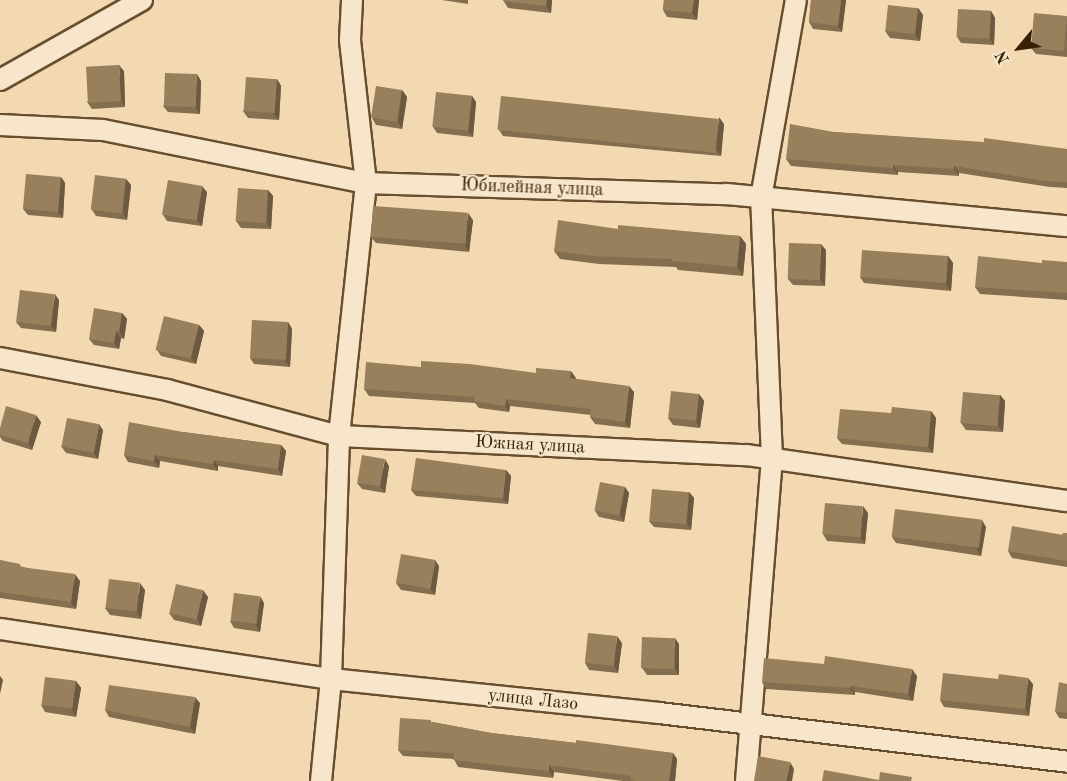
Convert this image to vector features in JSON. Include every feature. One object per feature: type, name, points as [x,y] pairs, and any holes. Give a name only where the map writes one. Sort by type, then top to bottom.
[{"type":"street","points":[[0,80],[142,0]]},
{"type":"street","points":[[321,781],[331,679],[339,436],[366,183],[350,40],[352,0]]},
{"type":"street","points":[[746,781],[753,724],[772,459],[761,198],[796,0]]},
{"type":"street","name":"Юбилейная улица","points":[[0,125],[103,130],[366,183],[761,198],[1067,226]]},
{"type":"street","name":"Южная улица","points":[[0,358],[167,390],[339,436],[772,459],[1067,501]]},
{"type":"street","name":"улица Лазо","points":[[0,629],[331,679],[753,724],[1067,762]]},
{"type":"building","points":[[503,0],[547,0],[546,6]]},
{"type":"building","points":[[664,0],[694,0],[692,13],[663,10]]},
{"type":"building","points":[[811,0],[841,0],[838,26],[809,22]]},
{"type":"building","points":[[888,5],[918,8],[915,34],[885,31]]},
{"type":"building","points":[[958,9],[991,11],[989,39],[957,37]]},
{"type":"building","points":[[1034,13],[1067,16],[1064,51],[1031,48]]},
{"type":"building","points":[[119,65],[121,101],[88,103],[86,67]]},
{"type":"building","points":[[165,73],[197,74],[196,107],[164,106]]},
{"type":"building","points":[[246,77],[277,79],[275,113],[244,111]]},
{"type":"building","points":[[376,86],[402,90],[397,122],[371,118]]},
{"type":"building","points":[[436,92],[472,96],[468,131],[432,127]]},
{"type":"building","points":[[501,96],[719,119],[715,153],[497,130]]},
{"type":"building","points":[[790,124],[834,132],[984,142],[984,138],[1067,149],[1067,182],[1045,181],[954,166],[954,169],[893,165],[893,168],[786,159]]},
{"type":"building","points":[[26,174],[61,177],[58,212],[23,209]]},
{"type":"building","points":[[95,175],[126,179],[122,214],[91,210]]},
{"type":"building","points":[[168,180],[202,186],[196,221],[162,214]]},
{"type":"building","points":[[238,188],[268,190],[266,223],[236,221]]},
{"type":"building","points":[[373,206],[468,213],[466,244],[371,237]]},
{"type":"building","points":[[558,220],[618,229],[618,225],[740,236],[737,267],[672,261],[672,259],[593,256],[554,251]]},
{"type":"building","points":[[789,243],[821,244],[820,280],[788,279]]},
{"type":"building","points":[[862,250],[948,256],[946,283],[860,277]]},
{"type":"building","points":[[978,256],[1042,263],[1042,260],[1067,262],[1067,293],[975,287]]},
{"type":"building","points":[[20,290],[55,294],[51,326],[16,322]]},
{"type":"building","points":[[94,308],[122,313],[119,332],[116,331],[114,343],[89,339]]},
{"type":"building","points":[[164,316],[199,325],[190,359],[156,350]]},
{"type":"building","points":[[252,320],[288,322],[286,360],[250,358]]},
{"type":"building","points":[[421,361],[470,364],[536,373],[536,368],[571,371],[570,378],[629,386],[625,422],[590,417],[591,409],[506,399],[505,406],[474,401],[475,397],[364,389],[366,362],[421,367]]},
{"type":"building","points":[[671,391],[699,394],[696,421],[668,418]]},
{"type":"building","points":[[963,392],[1000,395],[997,426],[960,423]]},
{"type":"building","points":[[6,406],[36,415],[28,443],[0,435]]},
{"type":"building","points":[[892,407],[931,411],[928,447],[837,438],[840,409],[891,413]]},
{"type":"building","points":[[67,418],[99,424],[94,453],[61,446]]},
{"type":"building","points":[[129,422],[183,432],[281,445],[278,469],[214,460],[213,464],[155,455],[154,461],[124,455]]},
{"type":"building","points":[[362,455],[385,459],[380,487],[357,483]]},
{"type":"building","points":[[416,458],[506,470],[503,498],[411,490]]},
{"type":"building","points":[[600,482],[625,487],[619,515],[594,510]]},
{"type":"building","points":[[652,489],[689,492],[686,524],[649,521]]},
{"type":"building","points":[[825,503],[863,506],[860,537],[822,534]]},
{"type":"building","points":[[895,509],[982,520],[979,548],[892,537]]},
{"type":"building","points":[[1012,526],[1063,535],[1067,533],[1067,561],[1008,551]]},
{"type":"building","points":[[401,554],[435,560],[430,589],[396,583]]},
{"type":"building","points":[[0,560],[20,564],[20,567],[75,574],[71,602],[0,592]]},
{"type":"building","points":[[109,579],[140,583],[136,612],[105,608]]},
{"type":"building","points":[[176,584],[203,590],[197,620],[169,613]]},
{"type":"building","points":[[234,593],[260,596],[256,624],[231,621]]},
{"type":"building","points":[[588,633],[617,636],[614,666],[585,663]]},
{"type":"building","points":[[642,637],[675,638],[674,669],[641,668]]},
{"type":"building","points":[[825,656],[912,669],[908,694],[851,686],[850,688],[762,682],[764,658],[824,664]]},
{"type":"building","points":[[943,673],[998,679],[999,674],[1028,678],[1025,709],[940,700]]},
{"type":"building","points":[[45,677],[76,681],[72,709],[42,705]]},
{"type":"building","points":[[1059,682],[1067,684],[1067,713],[1055,711]]},
{"type":"building","points":[[109,685],[195,697],[190,727],[105,710]]},
{"type":"building","points":[[400,718],[431,720],[431,722],[491,733],[576,743],[576,740],[673,753],[669,781],[637,781],[631,780],[631,776],[549,765],[549,771],[453,760],[454,753],[398,750]]},
{"type":"building","points":[[758,756],[790,762],[786,781],[754,781]]},
{"type":"building","points":[[824,770],[879,780],[880,772],[912,777],[911,781],[822,781]]}]
